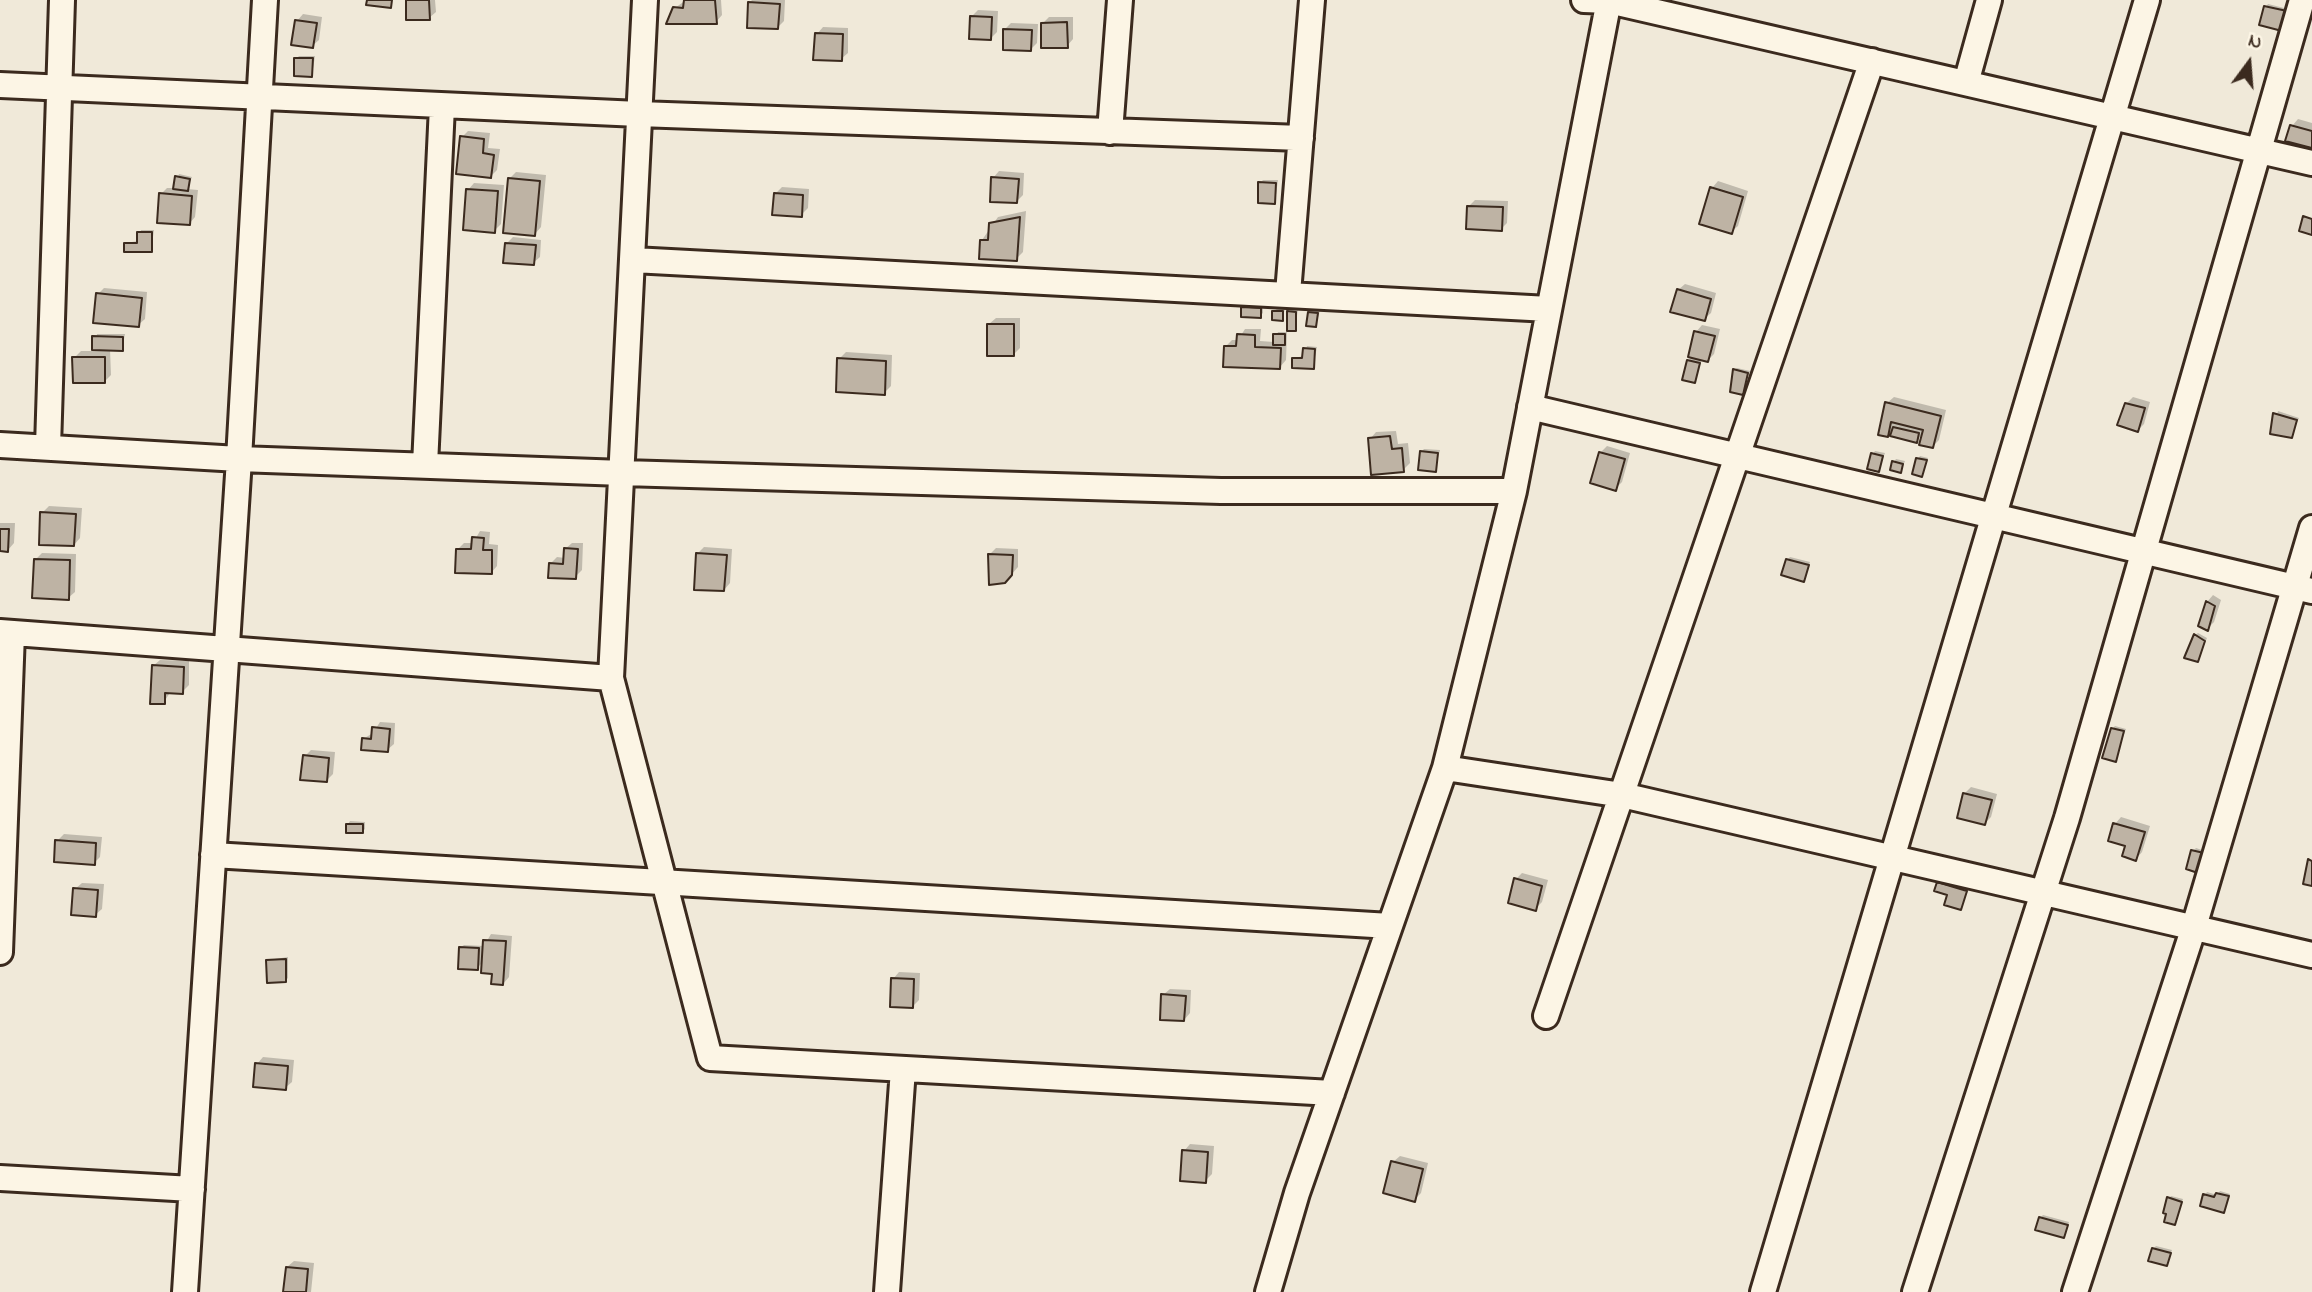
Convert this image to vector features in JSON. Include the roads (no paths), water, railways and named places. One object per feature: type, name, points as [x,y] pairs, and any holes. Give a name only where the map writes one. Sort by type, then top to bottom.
[{"type":"street","points":[[48,447],[62,0]]},
{"type":"street","points":[[185,1292],[239,459],[265,0]]},
{"type":"street","points":[[645,0],[611,678],[710,1058],[1332,1093]]},
{"type":"street","points":[[1110,132],[1120,0]]},
{"type":"street","points":[[1287,293],[1312,0]]},
{"type":"street","points":[[1584,0],[1609,1],[2312,163]]},
{"type":"street","points":[[1966,83],[1989,0]]},
{"type":"street","points":[[1763,1292],[2147,0]]},
{"type":"street","points":[[1914,1292],[2042,894],[2144,551],[2302,0]]},
{"type":"street","points":[[1268,1292],[1297,1193],[1445,768],[1514,491],[1609,1]]},
{"type":"street","points":[[1546,1016],[1872,61]]},
{"type":"street","points":[[0,85],[639,114],[1301,138]]},
{"type":"street","points":[[425,465],[443,106]]},
{"type":"street","points":[[633,260],[1549,309]]},
{"type":"street","points":[[1530,407],[2303,589]]},
{"type":"street","points":[[0,445],[239,459],[623,473],[1221,491],[1514,491]]},
{"type":"street","points":[[2075,1292],[2303,589],[2312,528]]},
{"type":"street","points":[[0,952],[6,632],[611,678]]},
{"type":"street","points":[[1445,768],[1622,795],[2312,956]]},
{"type":"street","points":[[213,855],[1390,926]]},
{"type":"street","points":[[887,1292],[904,1069]]},
{"type":"street","points":[[0,1178],[192,1189]]}]
